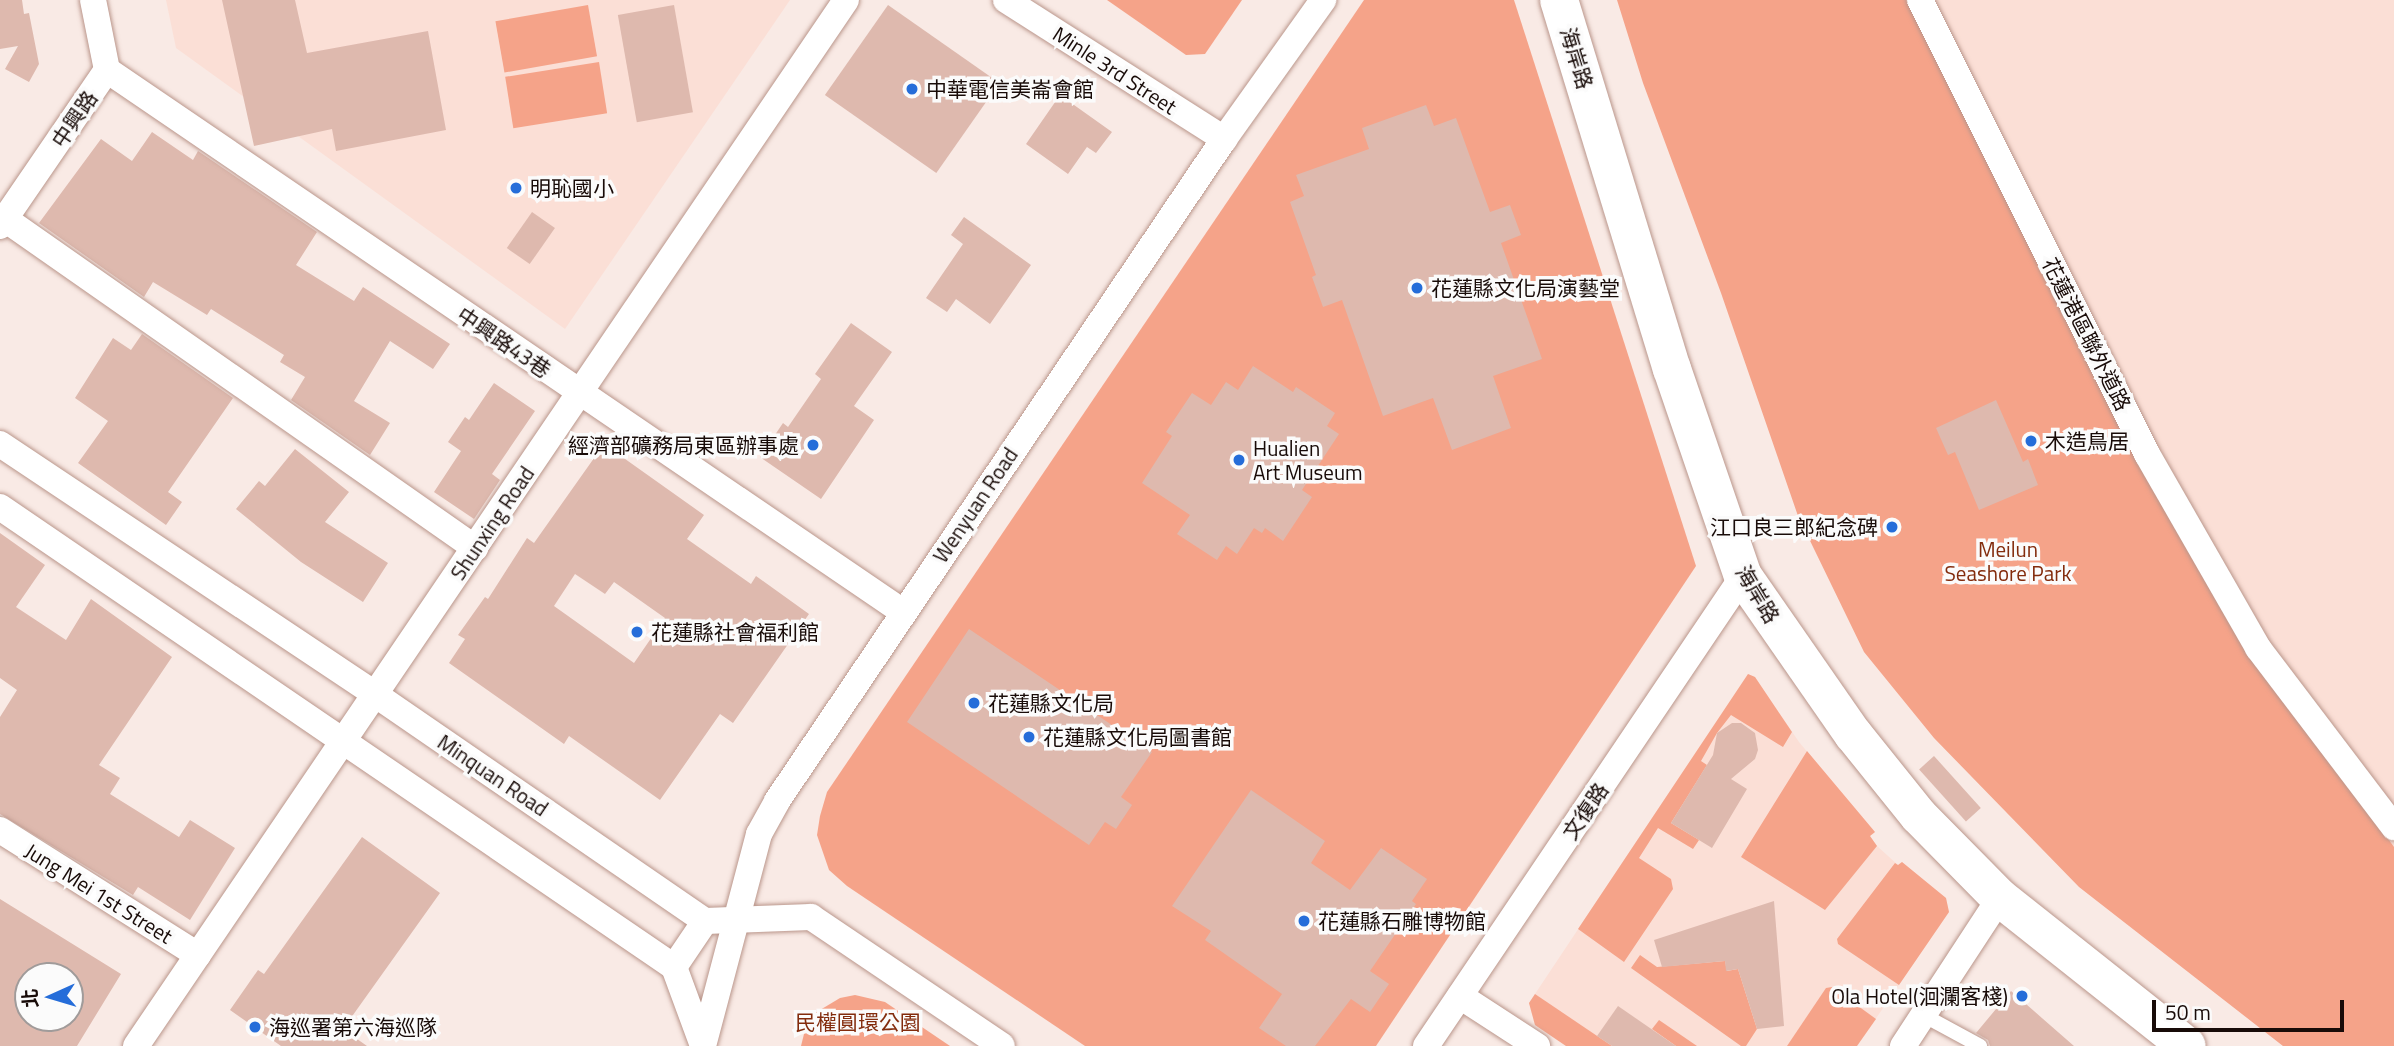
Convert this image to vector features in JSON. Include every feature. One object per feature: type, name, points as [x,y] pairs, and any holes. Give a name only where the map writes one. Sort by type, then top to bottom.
[{"type":"main road","name":"海岸路","points":[[1559,0],[1672,369],[1743,576],[1839,714],[1919,816],[2000,898],[2187,1046]]},
{"type":"street","name":"中興路","points":[[2,223],[107,70],[93,0]]},
{"type":"street","name":"Shunxing Road","points":[[136,1046],[846,0]]},
{"type":"street","name":"Minle 3rd Street","points":[[1006,0],[1224,139]]},
{"type":"street","name":"Wenyuan Road","points":[[703,1046],[759,834],[765,823],[903,612],[1224,139],[1323,0]]},
{"type":"street","name":"花蓮港區聯外道路","points":[[1920,0],[2147,454],[2258,648],[2394,827]]},
{"type":"street","name":"中興路43巷","points":[[107,70],[903,612]]},
{"type":"street","points":[[2,223],[475,548]]},
{"type":"street","name":"Minquan Road","points":[[0,443],[376,695],[705,921]]},
{"type":"street","points":[[0,508],[674,967],[703,1046]]},
{"type":"street","name":"文復路","points":[[1426,1046],[1743,576]]},
{"type":"street","name":"Jung Mei 1st Street","points":[[0,830],[198,955]]},
{"type":"street","points":[[1903,1046],[2000,898]]},
{"type":"street","points":[[674,967],[705,921],[811,917],[1002,1046]]},
{"type":"street","points":[[1460,996],[1537,1046]]},
{"type":"lane","points":[[1923,1015],[1980,1046]]},
{"type":"shaded area","name":"明恥國小","points":[[166,0],[790,0],[565,329],[176,48]]},
{"type":"shaded area","points":[[1911,0],[2394,0],[2394,851],[2272,688]]},
{"type":"shaded area","points":[[1748,674],[1755,677],[1799,742],[1875,832],[1870,836],[1877,846],[1898,865],[1902,862],[1946,898],[1949,912],[1857,1046],[1566,1046],[1535,1025],[1529,1003]]},
{"type":"green space","points":[[1107,0],[1242,0],[1205,54],[1186,55]]},
{"type":"green space","points":[[1364,0],[1514,0],[1696,566],[1376,1046],[1085,1046],[847,886],[829,870],[817,835],[820,816],[827,792]]},
{"type":"green space","name":"Meilun Seashore Park","points":[[1617,0],[1916,0],[2254,654],[2394,847],[2394,1046],[2283,1046],[2079,887],[1934,738],[1864,652],[1798,516],[1721,293],[1643,83]]},
{"type":"green space","points":[[588,5],[597,56],[504,73],[495,21]]},
{"type":"green space","points":[[599,62],[607,113],[513,128],[505,77]]},
{"type":"green space","points":[[1748,674],[1755,677],[1792,732],[1783,747],[1731,715],[1717,733],[1701,761],[1707,765],[1671,823],[1699,840],[1693,849],[1658,828],[1639,858],[1671,879],[1673,889],[1624,962],[1578,929]]},
{"type":"green space","points":[[1807,751],[1875,832],[1870,836],[1877,846],[1825,910],[1741,857]]},
{"type":"green space","points":[[1902,862],[1946,898],[1949,912],[1899,985],[1838,944],[1837,939],[1895,863],[1898,865]]},
{"type":"green space","points":[[1640,955],[1657,967],[1725,961],[1727,971],[1738,969],[1757,1029],[1746,1046],[1741,1046],[1631,968]]},
{"type":"green space","points":[[1832,987],[1876,1019],[1857,1046],[1787,1046],[1826,988]]},
{"type":"green space","points":[[1535,994],[1612,1046],[1566,1046],[1535,1025],[1529,1003]]},
{"type":"green space","name":"民權圓環公園","points":[[855,995],[885,1002],[950,1046],[801,1046],[806,1026],[815,1013],[840,998]]},
{"type":"green space","points":[[1659,1020],[1697,1046],[1676,1046],[1652,1029]]},
{"type":"building","points":[[0,0],[22,0],[24,14],[29,13],[39,64],[29,82],[5,69],[18,46],[0,49]]},
{"type":"building","points":[[222,0],[295,0],[307,53],[428,31],[446,130],[336,151],[332,129],[254,146]]},
{"type":"building","points":[[674,5],[693,112],[637,122],[618,15]]},
{"type":"building","name":"中華電信美崙會館","points":[[888,5],[999,83],[936,173],[825,95]]},
{"type":"building","points":[[1060,95],[1112,132],[1096,153],[1087,147],[1068,174],[1026,144]]},
{"type":"building","name":"花蓮縣文化局演藝堂","points":[[1426,105],[1434,126],[1456,118],[1490,212],[1510,205],[1521,235],[1501,243],[1542,359],[1493,376],[1511,428],[1452,450],[1433,398],[1383,416],[1342,300],[1323,307],[1312,277],[1316,275],[1290,202],[1304,196],[1296,175],[1369,149],[1362,128]]},
{"type":"building","points":[[152,132],[193,160],[198,151],[317,232],[296,265],[354,301],[363,287],[450,344],[433,369],[390,341],[354,401],[390,423],[370,455],[291,400],[305,377],[280,362],[284,355],[211,309],[207,315],[153,282],[144,297],[39,223],[101,139],[132,161]]},
{"type":"building","points":[[532,212],[555,228],[530,264],[507,248]]},
{"type":"building","points":[[964,217],[1031,265],[990,324],[956,299],[947,312],[926,298],[963,244],[951,235]]},
{"type":"building","name":"經濟部礦務局東區辦事處","points":[[851,323],[892,352],[854,406],[874,420],[821,499],[760,457],[783,423],[788,427],[821,379],[815,374]]},
{"type":"building","points":[[142,334],[233,398],[168,492],[182,502],[166,525],[78,463],[108,421],[75,398],[113,338],[131,350]]},
{"type":"building","name":"Hualien Art Museum","points":[[1253,366],[1293,392],[1296,387],[1335,413],[1327,426],[1339,434],[1302,490],[1312,497],[1283,541],[1265,528],[1262,533],[1254,528],[1237,554],[1226,546],[1217,560],[1177,534],[1190,515],[1142,483],[1172,436],[1166,432],[1192,393],[1211,405],[1226,382],[1238,390]]},
{"type":"building","points":[[494,383],[535,411],[492,474],[500,480],[474,519],[434,492],[461,451],[448,442],[465,417],[469,420]]},
{"type":"building","points":[[1996,400],[2023,462],[2028,459],[2038,485],[1979,510],[1955,452],[1948,455],[1936,428]]},
{"type":"building","points":[[604,444],[704,515],[687,539],[751,584],[756,576],[809,614],[733,723],[720,714],[660,800],[569,736],[564,744],[449,663],[465,639],[458,635],[485,597],[488,599],[527,538],[534,543]],"holes":[[[575,574],[605,594],[614,582],[665,618],[634,663],[554,606]]]},
{"type":"building","points":[[295,449],[349,492],[325,522],[388,563],[363,602],[301,562],[236,509],[259,481],[265,486]]},
{"type":"building","points":[[0,533],[45,565],[16,607],[66,640],[91,599],[172,657],[99,765],[120,778],[110,794],[179,837],[190,820],[235,848],[190,920],[138,887],[133,895],[0,814],[0,717],[17,690],[0,678]]},
{"type":"building","name":"花蓮縣文化局圖書館","points":[[969,629],[1152,752],[1121,797],[1132,805],[1116,829],[1105,822],[1089,845],[907,722]]},
{"type":"building","points":[[1732,723],[1741,723],[1755,733],[1758,750],[1755,759],[1731,779],[1747,789],[1712,848],[1671,823],[1713,755],[1717,733]]},
{"type":"building","points":[[1934,756],[1981,808],[1966,821],[1919,769]]},
{"type":"building","name":"花蓮縣石雕博物館","points":[[1251,790],[1325,841],[1311,863],[1350,890],[1381,848],[1427,879],[1412,901],[1416,904],[1370,971],[1389,984],[1370,1012],[1351,999],[1315,1046],[1286,1046],[1259,1028],[1282,994],[1205,940],[1211,931],[1172,906]]},
{"type":"building","points":[[362,837],[440,893],[343,1029],[367,1046],[281,1046],[230,1010],[258,970],[264,974]]},
{"type":"building","points":[[0,899],[121,974],[77,1046],[0,1046]]},
{"type":"building","points":[[1774,901],[1784,1026],[1757,1029],[1738,969],[1726,971],[1725,961],[1662,967],[1654,940]]},
{"type":"building","points":[[2011,991],[2074,1046],[1990,1046],[1988,1040],[1976,1033]]},
{"type":"building","points":[[1618,1006],[1676,1046],[1612,1046],[1597,1036]]},
{"type":"place","name":"中華電信美崙會館","points":[[912,89]]},
{"type":"place","name":"明恥國小","points":[[516,188]]},
{"type":"place","name":"花蓮縣文化局演藝堂","points":[[1417,288]]},
{"type":"place","name":"木造鳥居","points":[[2031,441]]},
{"type":"place","name":"經濟部礦務局東區辦事處","points":[[813,445]]},
{"type":"place","name":"Hualien Art Museum","points":[[1239,460]]},
{"type":"place","name":"江口良三郎紀念碑","points":[[1892,527]]},
{"type":"place","name":"花蓮縣社會福利館","points":[[637,632]]},
{"type":"place","name":"花蓮縣文化局","points":[[974,703]]},
{"type":"place","name":"花蓮縣文化局圖書館","points":[[1029,737]]},
{"type":"place","name":"花蓮縣石雕博物館","points":[[1304,921]]},
{"type":"place","name":"Ola Hotel(洄瀾客棧)","points":[[2022,996]]},
{"type":"place","name":"海巡署第六海巡隊","points":[[255,1027]]}]
